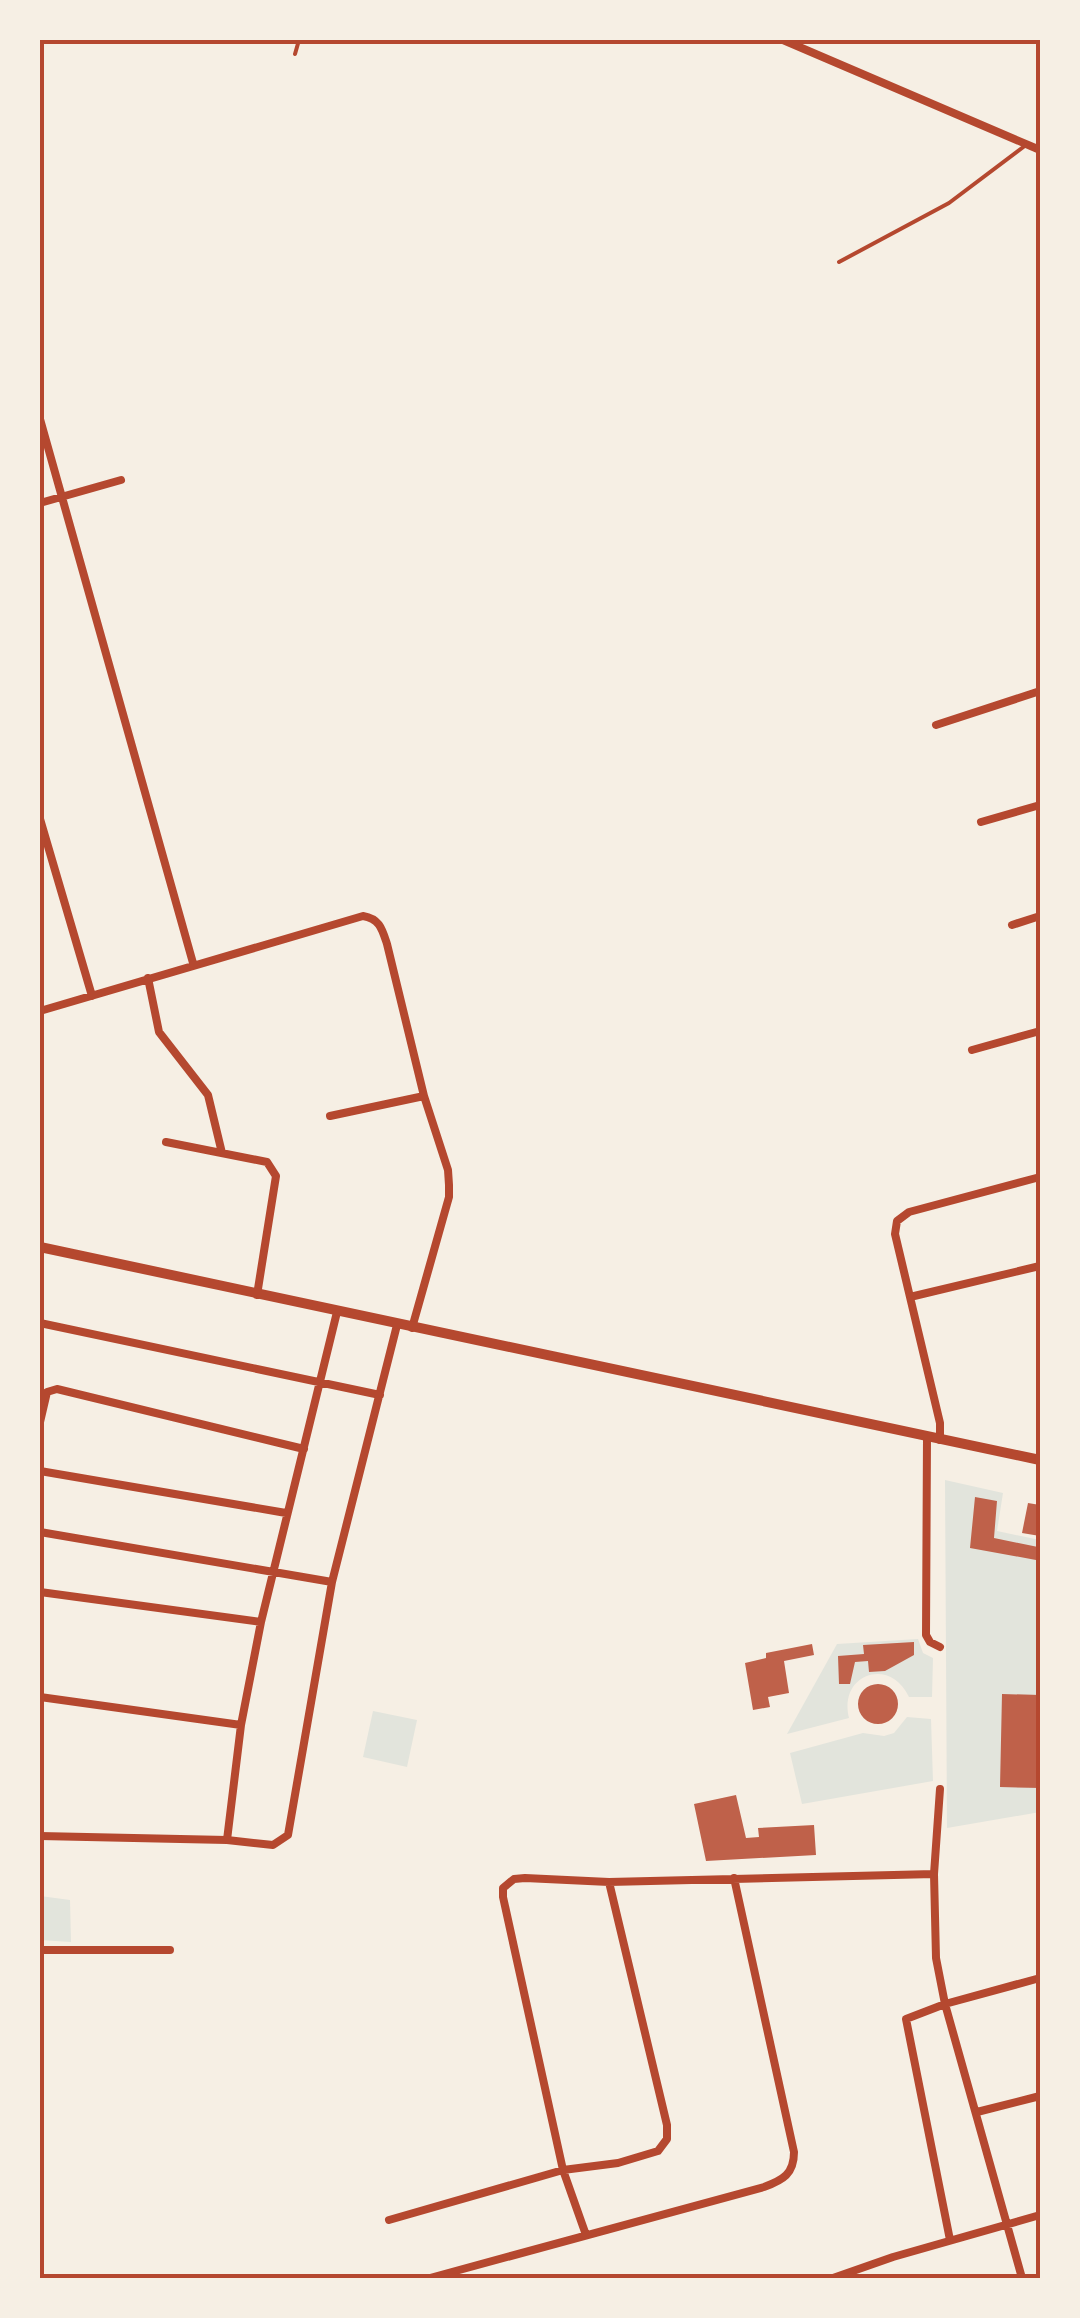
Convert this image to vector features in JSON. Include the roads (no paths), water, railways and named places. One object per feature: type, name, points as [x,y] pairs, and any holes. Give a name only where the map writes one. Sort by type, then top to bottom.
[{"type":"street","points":[[783,40],[1040,150]]},
{"type":"street","points":[[40,419],[193,964]]},
{"type":"street","points":[[40,503],[121,480]]},
{"type":"street","points":[[936,725],[1040,691]]},
{"type":"street","points":[[981,822],[1040,804]]},
{"type":"street","points":[[40,819],[92,996]]},
{"type":"street","points":[[40,1011],[363,916],[380,923],[424,1096],[448,1170],[449,1196],[412,1328]]},
{"type":"street","points":[[1012,925],[1040,916]]},
{"type":"street","points":[[148,978],[159,1032],[208,1096],[222,1154]]},
{"type":"street","points":[[972,1050],[1040,1031]]},
{"type":"street","points":[[330,1116],[424,1096]]},
{"type":"street","points":[[166,1142],[267,1162],[276,1176],[256,1295]]},
{"type":"street","points":[[940,1440],[940,1423],[894,1234],[897,1221],[909,1212],[1040,1178]]},
{"type":"street","points":[[40,1247],[1040,1460]]},
{"type":"street","points":[[910,1297],[1040,1266]]},
{"type":"street","points":[[226,1840],[240,1725],[261,1622],[337,1312]]},
{"type":"street","points":[[40,1324],[380,1395]]},
{"type":"street","points":[[40,1836],[226,1840],[273,1845],[288,1834],[332,1582],[397,1325]]},
{"type":"street","points":[[40,1422],[43,1400],[48,1392],[58,1388],[304,1449]]},
{"type":"street","points":[[927,1437],[926,1635],[940,1647]]},
{"type":"street","points":[[40,1472],[286,1513]]},
{"type":"street","points":[[40,1532],[332,1582]]},
{"type":"street","points":[[40,1592],[261,1622]]},
{"type":"street","points":[[40,1697],[240,1725]]},
{"type":"street","points":[[940,1789],[934,1874],[936,1958],[945,2004],[1022,2278]]},
{"type":"street","points":[[586,2235],[563,2170],[503,1888],[525,1878],[609,1882],[934,1874]]},
{"type":"street","points":[[430,2278],[764,2187],[788,2174],[794,2166],[794,2152],[734,1878]]},
{"type":"street","points":[[389,2220],[563,2170],[658,2151],[667,2140],[667,2125],[609,1882]]},
{"type":"street","points":[[40,1950],[170,1950]]},
{"type":"street","points":[[950,2240],[906,2026],[911,2015],[1040,1978]]},
{"type":"street","points":[[977,2112],[1040,2096]]},
{"type":"street","points":[[834,2278],[1040,2215]]},
{"type":"lane","points":[[295,54],[299,40]]},
{"type":"lane","points":[[839,262],[936,212],[1026,145]]}]
